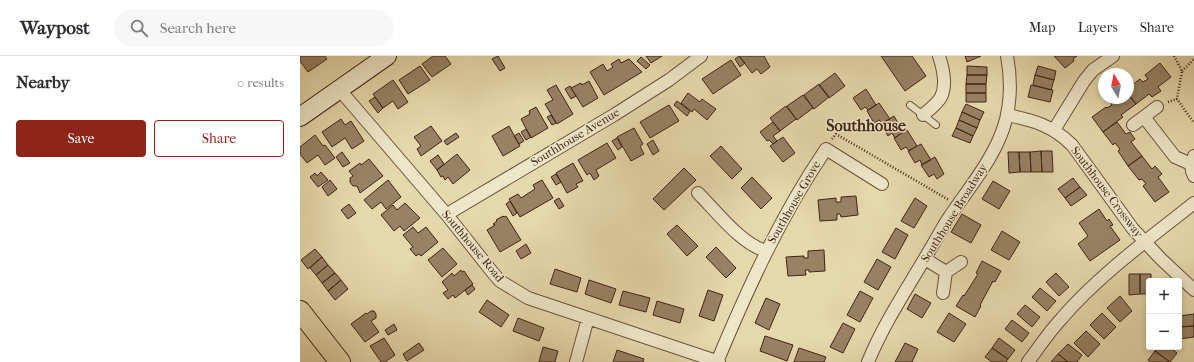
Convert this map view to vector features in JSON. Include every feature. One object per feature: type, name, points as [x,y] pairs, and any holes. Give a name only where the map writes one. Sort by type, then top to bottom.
[{"type":"main road","points":[[300,117],[387,56]]},
{"type":"main road","points":[[300,311],[340,362]]},
{"type":"street","points":[[923,115],[941,97],[944,75],[939,56]]},
{"type":"street","name":"Southhouse Broadway","points":[[868,362],[902,295],[1000,137],[1007,115],[1010,91],[1010,76],[1007,56]]},
{"type":"street","points":[[1054,130],[1084,81],[1093,70],[1113,56]]},
{"type":"street","name":"Southhouse Avenue","points":[[447,215],[614,115],[669,80],[696,57]]},
{"type":"street","name":"Southhouse Road","points":[[339,89],[447,215],[500,281],[528,298],[718,362]]},
{"type":"street","points":[[1133,125],[1157,107]]},
{"type":"street","name":"Southhouse Crossway","points":[[1007,115],[1029,120],[1054,130],[1072,145],[1133,229],[1194,290]]},
{"type":"street","points":[[1144,117],[1175,157],[1193,166]]},
{"type":"street","name":"Southhouse Grove","points":[[718,362],[766,251],[807,178],[826,149],[882,184]]},
{"type":"street","name":"Southhouse Grove","points":[[698,193],[743,239],[758,249],[766,251]]},
{"type":"street","points":[[1028,362],[1062,318],[1083,296],[1145,242],[1194,203]]},
{"type":"street","points":[[925,259],[946,272]]},
{"type":"street","points":[[943,293],[946,272],[960,262]]},
{"type":"street","points":[[576,362],[588,318]]},
{"type":"lane","points":[[910,105],[936,125]]},
{"type":"path","points":[[1174,56],[1182,71]]},
{"type":"path","points":[[1194,59],[1182,71],[1177,98],[1194,123]]},
{"type":"path","points":[[826,149],[836,134],[958,205]]},
{"type":"building","points":[[300,56],[325,56],[327,59],[308,72],[300,61]]},
{"type":"building","points":[[433,56],[445,56],[451,64],[432,77],[422,64]]},
{"type":"building","points":[[498,56],[505,68],[500,71],[492,59]]},
{"type":"building","points":[[646,56],[662,56],[651,63]]},
{"type":"building","points":[[739,56],[764,56],[770,67],[761,74],[757,69],[752,73]]},
{"type":"building","points":[[739,56],[745,63],[740,67],[735,59]]},
{"type":"building","points":[[881,56],[912,56],[926,76],[905,91]]},
{"type":"building","points":[[965,56],[981,56],[967,62]]},
{"type":"building","points":[[1054,56],[1077,56],[1073,59],[1074,61],[1065,68]]},
{"type":"building","points":[[641,57],[650,65],[646,69],[637,61]]},
{"type":"building","points":[[619,59],[621,63],[629,59],[642,72],[604,95],[590,72],[603,64],[607,71],[613,67],[611,64]]},
{"type":"building","points":[[731,60],[741,75],[713,94],[702,79]]},
{"type":"building","points":[[1160,63],[1171,77],[1158,87],[1161,91],[1152,97],[1149,94],[1136,104],[1134,102],[1134,84],[1140,79],[1143,82],[1148,79],[1145,75]]},
{"type":"building","points":[[420,66],[430,80],[408,94],[399,80]]},
{"type":"building","points":[[967,66],[987,67],[987,75],[967,75]]},
{"type":"building","points":[[1038,66],[1056,71],[1054,80],[1035,75]]},
{"type":"building","points":[[835,73],[845,86],[829,98],[819,85]]},
{"type":"building","points":[[967,75],[987,75],[986,84],[966,84]]},
{"type":"building","points":[[1035,75],[1054,80],[1051,90],[1033,85]]},
{"type":"building","points":[[393,80],[408,102],[398,109],[393,101],[383,108],[373,94]]},
{"type":"building","points":[[589,81],[598,98],[583,107],[571,88]]},
{"type":"building","points":[[819,84],[829,97],[814,109],[804,95]]},
{"type":"building","points":[[966,84],[986,84],[986,93],[966,93]]},
{"type":"building","points":[[556,85],[573,114],[557,124],[545,104],[553,100],[547,90]]},
{"type":"building","points":[[1031,85],[1053,90],[1050,102],[1028,97]]},
{"type":"building","points":[[570,86],[576,96],[571,99],[565,89]]},
{"type":"building","points":[[866,89],[876,105],[868,110],[865,107],[861,110],[853,98]]},
{"type":"building","points":[[688,93],[700,102],[702,99],[716,109],[707,120],[694,109],[692,112],[681,103]]},
{"type":"building","points":[[966,93],[986,93],[986,102],[966,102]]},
{"type":"building","points":[[803,95],[813,108],[797,120],[787,106]]},
{"type":"building","points":[[375,97],[383,108],[378,113],[369,101]]},
{"type":"building","points":[[677,101],[690,111],[687,116],[674,105]]},
{"type":"building","points":[[1134,102],[1136,104],[1121,115],[1123,117],[1103,132],[1092,117],[1106,107],[1107,108],[1112,105],[1111,104],[1134,104]]},
{"type":"building","points":[[879,103],[890,119],[882,123],[879,120],[874,123],[867,111]]},
{"type":"building","points":[[966,104],[984,112],[980,120],[962,112]]},
{"type":"building","points":[[669,105],[679,121],[650,138],[640,122]]},
{"type":"building","points":[[786,106],[796,119],[780,131],[770,118]]},
{"type":"building","points":[[536,107],[548,128],[531,138],[521,119],[530,114],[529,111]]},
{"type":"building","points":[[962,112],[980,120],[977,128],[959,120]]},
{"type":"building","points":[[551,115],[556,123],[552,125],[547,117]]},
{"type":"building","points":[[894,116],[903,132],[895,138],[892,133],[888,136],[881,124]]},
{"type":"building","points":[[341,119],[345,125],[351,121],[364,141],[352,149],[345,138],[332,147],[322,132]]},
{"type":"building","points":[[959,120],[977,128],[973,136],[956,128]]},
{"type":"building","points":[[773,122],[780,131],[773,136],[777,141],[773,144],[769,140],[767,141],[760,132]]},
{"type":"building","points":[[1117,122],[1126,134],[1130,132],[1135,139],[1131,142],[1142,156],[1128,166],[1118,151],[1120,149],[1115,143],[1113,145],[1103,132]]},
{"type":"building","points":[[431,126],[442,141],[421,156],[417,149],[421,146],[414,137]]},
{"type":"building","points":[[509,126],[520,146],[503,156],[492,136]]},
{"type":"building","points":[[634,128],[643,144],[640,146],[644,154],[631,161],[617,137]]},
{"type":"building","points":[[956,128],[973,136],[970,143],[952,136]]},
{"type":"building","points":[[526,129],[531,137],[526,140],[521,132]]},
{"type":"building","points":[[907,130],[917,146],[909,151],[906,147],[901,150],[894,138]]},
{"type":"building","points":[[456,133],[459,137],[447,145],[444,141]]},
{"type":"building","points":[[519,133],[524,141],[519,144],[514,136]]},
{"type":"building","points":[[315,135],[335,158],[325,165],[318,155],[307,163],[300,154],[300,147]]},
{"type":"building","points":[[783,137],[795,153],[783,162],[770,146]]},
{"type":"building","points":[[617,138],[622,147],[618,150],[612,141]]},
{"type":"building","points":[[653,140],[659,151],[653,155],[647,144]]},
{"type":"building","points":[[607,143],[616,158],[596,170],[599,176],[594,180],[590,173],[587,175],[578,160]]},
{"type":"building","points":[[921,144],[931,160],[922,165],[920,160],[915,163],[908,151]]},
{"type":"building","points":[[721,146],[742,169],[732,179],[710,156]]},
{"type":"building","points":[[1041,151],[1052,151],[1053,172],[1042,172]]},
{"type":"building","points":[[1041,151],[1042,172],[1031,172],[1030,152]]},
{"type":"building","points":[[342,152],[350,163],[343,167],[336,157]]},
{"type":"building","points":[[1008,152],[1019,152],[1020,172],[1009,173]]},
{"type":"building","points":[[1019,152],[1030,152],[1031,172],[1020,172]]},
{"type":"building","points":[[457,154],[470,170],[453,184],[448,177],[445,180],[443,176],[441,177],[437,170]]},
{"type":"building","points":[[438,155],[444,164],[437,170],[430,161]]},
{"type":"building","points":[[1142,156],[1152,169],[1155,166],[1162,174],[1158,177],[1169,192],[1155,202],[1143,186],[1146,184],[1142,179],[1139,180],[1128,166]]},
{"type":"building","points":[[935,157],[944,174],[937,179],[934,174],[929,177],[921,165]]},
{"type":"building","points":[[369,159],[383,176],[360,193],[357,186],[353,186],[350,182],[350,178],[353,176],[349,171],[360,163],[361,165]]},
{"type":"building","points":[[573,163],[583,181],[576,184],[578,187],[567,193],[556,173]]},
{"type":"building","points":[[684,168],[696,180],[664,210],[653,199]]},
{"type":"building","points":[[321,172],[328,180],[318,187],[310,177],[315,173],[317,176]]},
{"type":"building","points":[[556,174],[561,182],[556,185],[551,177]]},
{"type":"building","points":[[752,177],[772,198],[761,209],[741,188]]},
{"type":"building","points":[[1073,178],[1080,187],[1065,198],[1058,189]]},
{"type":"building","points":[[330,180],[337,189],[328,196],[322,187]]},
{"type":"building","points":[[388,180],[401,197],[386,209],[381,202],[372,209],[364,200]]},
{"type":"building","points":[[542,180],[553,198],[520,217],[509,199],[518,194],[521,198],[535,189],[533,185]]},
{"type":"building","points":[[993,181],[1010,191],[999,209],[982,199]]},
{"type":"building","points":[[1080,187],[1087,195],[1071,206],[1065,198]]},
{"type":"building","points":[[856,196],[858,215],[841,217],[840,214],[837,214],[837,220],[820,221],[818,200],[836,198],[836,202],[841,202],[841,197]]},
{"type":"building","points":[[559,198],[564,206],[559,209],[554,201]]},
{"type":"building","points":[[915,198],[927,206],[914,228],[901,221]]},
{"type":"building","points":[[510,201],[517,213],[513,216],[506,204]]},
{"type":"building","points":[[405,203],[420,218],[404,231],[400,226],[394,231],[381,215],[393,205],[397,210]]},
{"type":"building","points":[[349,204],[356,213],[348,219],[341,210]]},
{"type":"building","points":[[1099,209],[1107,221],[1109,219],[1113,225],[1110,226],[1120,240],[1090,261],[1078,244],[1088,236],[1079,223]]},
{"type":"building","points":[[962,214],[981,225],[971,243],[951,232]]},
{"type":"building","points":[[506,216],[521,240],[500,252],[487,230],[495,225],[493,224],[497,221],[496,220]]},
{"type":"building","points":[[677,225],[698,246],[687,256],[667,234]]},
{"type":"building","points":[[413,227],[418,233],[426,227],[438,242],[421,256],[419,254],[416,256],[410,249],[413,247],[403,235]]},
{"type":"building","points":[[896,228],[908,235],[895,259],[882,252]]},
{"type":"building","points":[[1002,231],[1020,242],[1009,260],[991,250]]},
{"type":"building","points":[[526,244],[531,253],[521,259],[516,251]]},
{"type":"building","points":[[716,247],[736,268],[726,278],[706,257]]},
{"type":"building","points":[[443,248],[457,264],[442,277],[428,260]]},
{"type":"building","points":[[315,249],[322,257],[308,269],[301,260]]},
{"type":"building","points":[[824,250],[825,271],[809,272],[809,270],[805,270],[806,275],[788,276],[786,257],[804,256],[804,258],[808,258],[808,251]]},
{"type":"building","points":[[322,257],[328,265],[316,275],[310,268]]},
{"type":"building","points":[[877,259],[891,267],[878,290],[864,282]]},
{"type":"building","points":[[982,261],[1001,271],[995,282],[993,281],[975,317],[956,306],[978,274],[976,273]]},
{"type":"building","points":[[328,265],[335,273],[322,283],[316,275]]},
{"type":"building","points":[[555,269],[581,278],[577,292],[550,284]]},
{"type":"building","points":[[461,270],[462,272],[464,271],[473,284],[455,298],[453,295],[448,299],[443,293],[448,290],[442,282],[452,273],[454,276]]},
{"type":"building","points":[[335,273],[341,280],[328,291],[322,283]]},
{"type":"building","points":[[1056,273],[1069,287],[1059,296],[1046,282]]},
{"type":"building","points":[[1129,274],[1140,274],[1140,294],[1129,295]]},
{"type":"building","points":[[1140,274],[1151,274],[1151,278],[1146,278],[1146,294],[1140,294]]},
{"type":"building","points":[[341,280],[348,289],[335,300],[328,291]]},
{"type":"building","points":[[589,280],[616,289],[611,303],[585,294]]},
{"type":"building","points":[[472,285],[475,289],[468,295],[465,290]]},
{"type":"building","points":[[1040,288],[1056,301],[1047,311],[1032,297]]},
{"type":"building","points":[[708,290],[723,295],[714,321],[699,316]]},
{"type":"building","points":[[623,291],[650,298],[646,312],[619,305]]},
{"type":"building","points":[[860,291],[873,298],[860,322],[847,315]]},
{"type":"building","points":[[915,294],[931,303],[922,318],[907,309]]},
{"type":"building","points":[[1120,296],[1132,311],[1120,322],[1107,308]]},
{"type":"building","points":[[766,298],[780,304],[769,330],[755,323]]},
{"type":"building","points":[[487,300],[509,315],[501,327],[479,312]]},
{"type":"building","points":[[657,301],[684,309],[680,323],[653,315]]},
{"type":"building","points":[[1025,305],[1040,317],[1032,327],[1017,314]]},
{"type":"building","points":[[371,311],[374,311],[376,314],[376,318],[371,321],[379,332],[365,342],[351,324]]},
{"type":"building","points":[[949,313],[966,324],[954,342],[937,332]]},
{"type":"building","points":[[1102,313],[1116,327],[1104,339],[1090,325]]},
{"type":"building","points":[[1194,314],[1194,326],[1182,327],[1182,316]]},
{"type":"building","points":[[518,318],[544,328],[539,341],[513,331]]},
{"type":"building","points":[[1012,320],[1029,333],[1022,342],[1005,329]]},
{"type":"building","points":[[843,323],[855,329],[843,353],[830,347]]},
{"type":"building","points":[[394,324],[397,330],[388,335],[385,330]]},
{"type":"building","points":[[1194,326],[1194,337],[1182,339],[1182,327]]},
{"type":"building","points":[[1086,331],[1100,344],[1088,357],[1074,343]]},
{"type":"building","points":[[765,336],[793,345],[787,361],[760,351]]},
{"type":"building","points":[[384,338],[395,355],[385,362],[381,362],[370,346]]},
{"type":"building","points":[[999,338],[1015,350],[1008,359],[992,348]]},
{"type":"building","points":[[419,343],[424,350],[407,361],[403,354]]},
{"type":"building","points":[[905,343],[918,349],[912,362],[895,362]]},
{"type":"building","points":[[1068,344],[1082,355],[1077,362],[1068,362],[1058,354]]},
{"type":"building","points":[[543,347],[558,351],[555,362],[539,362]]},
{"type":"building","points":[[799,348],[826,357],[824,362],[794,362]]},
{"type":"building","points":[[992,348],[1008,359],[1006,362],[992,362],[985,357]]},
{"type":"building","points":[[617,350],[644,359],[643,362],[613,362]]},
{"type":"building","points":[[1173,350],[1177,353],[1170,362],[1155,351]]},
{"type":"building","points":[[1155,351],[1170,362],[1151,362],[1148,360]]},
{"type":"building","points":[[1058,354],[1068,362],[1051,362]]},
{"type":"district","name":"Southhouse","points":[[866,125]]}]
